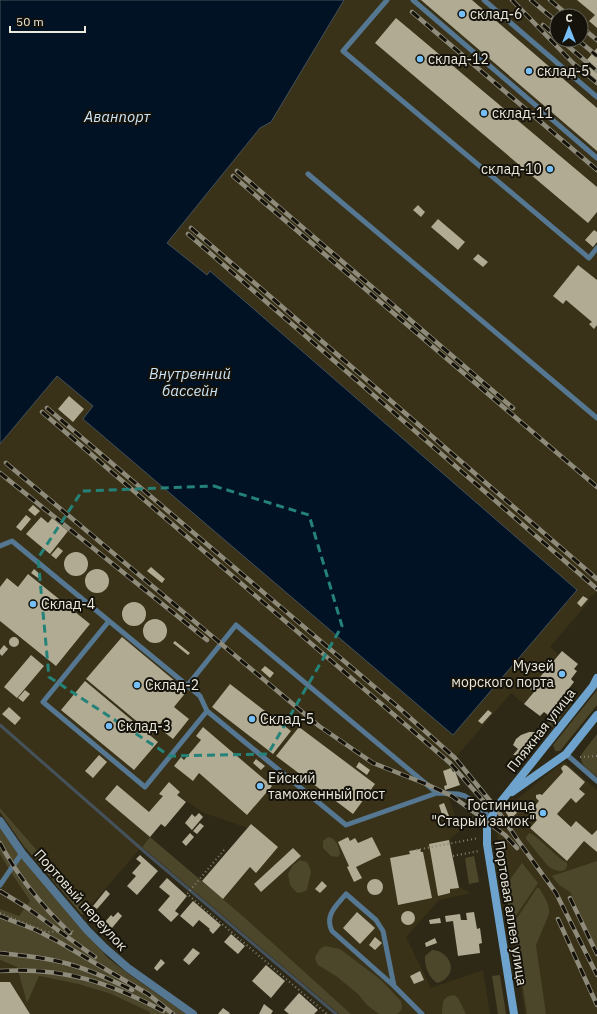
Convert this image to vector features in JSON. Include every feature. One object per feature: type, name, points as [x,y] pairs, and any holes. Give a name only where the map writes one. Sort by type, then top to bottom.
[{"type":"street","name":"Пляжная улица","points":[[505,797],[593,686],[597,678]]},
{"type":"street","points":[[505,797],[566,754],[597,715]]},
{"type":"street","name":"Портовая аллея улица","points":[[505,797],[490,818],[487,828],[487,844],[514,1014]]},
{"type":"street","name":"Портовый переулок","points":[[0,821],[22,853],[87,930],[118,961],[193,1014]]},
{"type":"lane","points":[[387,0],[343,51],[588,258],[597,248]]},
{"type":"lane","points":[[413,0],[597,158]]},
{"type":"lane","points":[[484,0],[597,97]]},
{"type":"lane","points":[[308,174],[597,418]]},
{"type":"lane","points":[[0,546],[12,541],[200,696],[207,711],[346,825],[437,793],[458,794],[465,796],[473,801],[490,818]]},
{"type":"lane","points":[[109,621],[43,702],[145,787],[207,711]]},
{"type":"lane","points":[[187,686],[236,625],[437,793]]},
{"type":"lane","points":[[566,754],[597,781]]},
{"type":"lane","points":[[0,885],[22,853]]},
{"type":"lane","points":[[394,986],[383,930],[376,920],[346,894],[332,911],[329,921],[331,928],[337,936],[394,986],[422,1014]]},
{"type":"path","points":[[579,757],[597,756]]},
{"type":"path","points":[[416,850],[479,838]]},
{"type":"path","points":[[224,850],[187,894],[327,1014]]},
{"type":"path","points":[[453,856],[481,851]]},
{"type":"path","points":[[0,913],[47,932],[87,930]]},
{"type":"highlighted area","points":[[214,486],[309,515],[342,626],[268,754],[170,756],[49,677],[38,558],[82,491]]},
{"type":"shaded area","points":[[344,0],[597,0],[597,591],[592,597],[591,596],[589,599],[590,600],[550,647],[559,655],[530,689],[534,692],[524,704],[511,693],[449,765],[453,772],[455,771],[460,785],[445,790],[445,796],[448,795],[460,831],[450,839],[459,887],[471,893],[439,900],[406,937],[431,988],[483,970],[490,1014],[351,1014],[223,899],[272,842],[251,824],[248,828],[204,813],[177,795],[145,832],[150,837],[88,909],[0,808],[0,444],[57,376],[93,406],[83,419],[453,735],[577,590],[211,271],[207,275],[167,243],[260,128],[271,122]]},
{"type":"shaded area","points":[[597,690],[597,705],[560,751],[555,751],[553,745]]},
{"type":"shaded area","points":[[566,700],[571,704],[553,727],[547,723]]},
{"type":"shaded area","points":[[597,734],[597,777],[583,765],[581,755]]},
{"type":"shaded area","points":[[565,762],[597,790],[597,1014],[525,1014],[495,823],[506,807],[509,805],[513,808],[518,803],[516,801],[517,799]]},
{"type":"shaded area","points":[[0,808],[88,909],[82,915],[23,845],[0,812]]},
{"type":"shaded area","points":[[0,827],[18,854],[108,958],[186,1014],[150,1014],[150,1012],[111,994],[78,984],[39,976],[27,1003],[17,967],[0,960],[0,909],[19,916],[30,901],[0,854]]},
{"type":"shaded area","points":[[529,833],[567,863],[567,867],[563,871],[548,866],[526,839]]},
{"type":"shaded area","points":[[150,837],[244,917],[351,1014],[339,1014],[142,847]]},
{"type":"shaded area","points":[[328,837],[337,843],[340,854],[338,857],[331,856],[323,848],[323,841]]},
{"type":"shaded area","points":[[0,854],[30,901],[19,916],[0,909]]},
{"type":"shaded area","points":[[474,856],[479,882],[469,884],[465,858]]},
{"type":"shaded area","points":[[300,860],[307,862],[311,871],[307,890],[297,893],[290,885],[288,874],[293,865]]},
{"type":"shaded area","points":[[597,861],[597,949],[570,892],[559,885],[552,876]]},
{"type":"shaded area","points":[[522,863],[538,883],[511,923],[506,893],[511,878]]},
{"type":"shaded area","points":[[537,888],[539,888],[545,897],[549,910],[549,914],[536,945],[546,1014],[527,1014],[513,924]]},
{"type":"shaded area","points":[[325,946],[340,949],[381,980],[401,1001],[402,1008],[400,1012],[397,1014],[379,1014],[367,1005],[358,994],[336,976],[318,965],[315,957],[320,949]]},
{"type":"shaded area","points":[[432,950],[446,956],[451,968],[447,977],[438,983],[430,975],[425,963],[425,956]]},
{"type":"shaded area","points":[[0,960],[17,967],[27,1002],[39,976],[78,984],[111,994],[151,1012],[150,1014],[0,1014]]},
{"type":"shaded area","points":[[500,975],[506,1014],[498,1014],[492,976]]},
{"type":"shaded area","points":[[454,995],[458,998],[466,1014],[442,1014],[445,999]]},
{"type":"water","points":[[0,0],[344,0],[271,122],[260,128],[167,243],[207,275],[210,271],[577,590],[453,735],[83,419],[93,406],[57,376],[0,444]]},
{"type":"building","points":[[421,0],[472,0],[597,108],[597,151]]},
{"type":"building","points":[[577,0],[597,0],[597,28],[589,21],[595,15],[589,10],[589,8],[587,8]]},
{"type":"building","points":[[396,18],[597,187],[597,212],[588,223],[375,43]]},
{"type":"building","points":[[597,48],[597,81],[581,67]]},
{"type":"building","points":[[418,205],[425,212],[421,217],[413,210]]},
{"type":"building","points":[[438,219],[465,242],[458,250],[431,227]]},
{"type":"building","points":[[594,230],[597,232],[597,242],[593,247],[585,240]]},
{"type":"building","points":[[478,254],[488,262],[483,267],[473,259]]},
{"type":"building","points":[[578,265],[597,280],[597,325],[594,329],[589,324],[592,322],[566,300],[563,304],[553,296]]},
{"type":"building","points":[[69,396],[84,409],[73,422],[58,409]]},
{"type":"building","points":[[33,505],[40,511],[35,516],[28,510]]},
{"type":"building","points":[[26,515],[31,519],[21,531],[16,527]]},
{"type":"building","points":[[41,517],[48,523],[52,518],[68,531],[50,554],[26,534]]},
{"type":"building","points":[[58,547],[63,551],[56,559],[51,555]]},
{"type":"building","points":[[76,552],[81,553],[87,559],[87,569],[81,575],[76,576],[71,575],[65,569],[64,564],[65,559],[71,553]]},
{"type":"building","points":[[151,567],[165,579],[162,583],[147,571]]},
{"type":"building","points":[[34,569],[41,575],[38,578],[31,573]]},
{"type":"building","points":[[97,569],[102,570],[108,576],[108,586],[102,592],[97,593],[92,592],[86,586],[85,581],[86,576],[92,570]]},
{"type":"building","name":"Склад-4","points":[[28,574],[90,624],[56,666],[0,621],[0,587],[7,578],[18,587]]},
{"type":"building","points":[[583,596],[588,599],[581,607],[577,603]]},
{"type":"building","points":[[134,602],[139,603],[145,609],[145,619],[139,625],[134,626],[129,625],[123,619],[122,614],[123,609],[129,603]]},
{"type":"building","points":[[155,619],[160,620],[166,626],[166,636],[160,642],[155,643],[150,642],[144,636],[143,631],[144,626],[150,620]]},
{"type":"building","points":[[12,637],[16,637],[18,638],[18,646],[12,647],[9,644],[9,640]]},
{"type":"building","name":"Склад-2","points":[[122,637],[187,691],[174,707],[189,719],[173,739],[164,732],[172,721],[166,717],[152,734],[86,679]]},
{"type":"building","points":[[175,641],[190,653],[188,655],[173,643]]},
{"type":"building","points":[[4,645],[8,649],[2,656],[0,654],[0,650]]},
{"type":"building","points":[[562,651],[578,664],[574,669],[577,671],[571,679],[574,682],[548,715],[544,712],[540,716],[524,704],[534,692],[530,689]]},
{"type":"building","points":[[31,655],[44,666],[17,698],[4,687]]},
{"type":"building","points":[[265,666],[274,673],[270,678],[261,670]]},
{"type":"building","name":"Склад-3","points":[[85,681],[158,742],[134,770],[61,710]]},
{"type":"building","name":"Склад-5","points":[[230,684],[291,731],[273,754],[212,707]]},
{"type":"building","points":[[25,690],[30,694],[23,702],[18,698]]},
{"type":"building","points":[[9,707],[21,718],[15,725],[2,714]]},
{"type":"building","points":[[488,710],[492,713],[482,724],[478,721]]},
{"type":"building","points":[[203,727],[272,786],[247,815],[199,773],[193,781],[174,766],[181,757],[184,760],[201,740],[196,736]]},
{"type":"building","points":[[299,727],[375,784],[353,814],[276,756]]},
{"type":"building","points":[[529,732],[540,732],[536,737],[534,748],[526,755],[513,755],[518,749],[513,745],[516,739]]},
{"type":"building","points":[[99,755],[107,762],[93,778],[85,771]]},
{"type":"building","points":[[256,759],[265,766],[261,770],[253,763]]},
{"type":"building","points":[[359,762],[370,770],[367,775],[356,767]]},
{"type":"building","name":"Гостиница \"Старый замок\"","points":[[564,765],[585,782],[579,789],[585,794],[576,803],[571,798],[557,814],[571,827],[576,821],[592,835],[597,830],[597,852],[584,841],[567,861],[530,828],[537,820],[529,813],[539,801],[536,798],[536,795],[542,795],[563,772],[561,768]]},
{"type":"building","points":[[451,768],[453,772],[455,771],[460,785],[445,790],[444,786],[447,785],[443,771]]},
{"type":"building","points":[[169,782],[180,792],[177,795],[186,802],[165,827],[161,824],[150,837],[105,799],[117,785],[149,812],[163,796],[159,794]]},
{"type":"building","points":[[444,803],[449,816],[443,818],[439,805]]},
{"type":"building","points":[[511,805],[517,813],[510,819],[505,811],[506,807]]},
{"type":"building","points":[[199,813],[203,817],[192,830],[185,823],[192,814],[195,817]]},
{"type":"building","points":[[200,823],[204,826],[197,834],[193,831]]},
{"type":"building","points":[[251,824],[278,847],[256,873],[250,867],[223,899],[202,881]]},
{"type":"building","points":[[190,833],[194,837],[186,846],[182,842]]},
{"type":"building","points":[[348,837],[350,841],[355,838],[358,843],[372,837],[381,855],[356,867],[362,878],[354,882],[347,867],[349,866],[338,842]]},
{"type":"building","points":[[449,840],[459,888],[450,889],[450,893],[438,896],[429,844]]},
{"type":"building","points":[[293,848],[301,856],[261,892],[254,884]]},
{"type":"building","points":[[420,849],[421,852],[423,852],[432,898],[398,905],[390,858],[410,854],[409,851]]},
{"type":"building","points":[[140,855],[158,871],[137,895],[127,886],[136,876],[132,873],[141,863],[136,859]]},
{"type":"building","points":[[167,878],[187,896],[175,911],[179,914],[171,922],[158,910],[170,896],[159,887]]},
{"type":"building","points":[[375,879],[381,881],[383,887],[381,893],[375,895],[369,893],[367,887],[369,881]]},
{"type":"building","points":[[322,881],[327,886],[320,893],[315,889]]},
{"type":"building","points":[[106,890],[110,894],[97,909],[93,906]]},
{"type":"building","points":[[193,901],[221,925],[213,934],[209,930],[210,929],[199,920],[193,927],[180,916]]},
{"type":"building","points":[[408,911],[413,913],[415,918],[413,923],[408,925],[403,923],[401,918],[403,913]]},
{"type":"building","points":[[118,912],[122,916],[112,928],[105,922],[111,915],[113,917]]},
{"type":"building","points":[[357,912],[375,928],[360,944],[343,928]]},
{"type":"building","points":[[474,912],[477,929],[480,928],[482,943],[479,944],[480,953],[458,956],[453,921],[446,922],[445,916],[460,914],[461,920],[467,920],[466,913]]},
{"type":"building","points":[[440,918],[441,923],[430,924],[429,920]]},
{"type":"building","points":[[231,934],[245,946],[238,954],[224,942]]},
{"type":"building","points":[[375,937],[382,943],[375,950],[369,945]]},
{"type":"building","points":[[435,938],[437,943],[426,947],[425,943]]},
{"type":"building","points":[[193,948],[200,953],[189,965],[183,960]]},
{"type":"building","points":[[161,959],[165,963],[157,971],[154,968]]},
{"type":"building","points":[[266,965],[285,981],[271,998],[252,981]]},
{"type":"building","points":[[420,971],[424,980],[414,984],[410,976]]},
{"type":"building","points":[[0,982],[10,982],[30,1014],[0,1014]]},
{"type":"building","points":[[299,993],[318,1010],[314,1014],[289,1014],[284,1010]]},
{"type":"building","points":[[264,1004],[273,1011],[271,1014],[259,1014]]},
{"type":"building","points":[[223,1008],[230,1013],[218,1014]]},
{"type":"waterway","points":[[0,725],[146,853],[336,1014]]},
{"type":"railway","points":[[512,0],[573,63],[597,83]]},
{"type":"railway","points":[[531,0],[549,15]]},
{"type":"railway","points":[[550,0],[560,8]]},
{"type":"railway","points":[[412,12],[597,170]]},
{"type":"railway","points":[[543,25],[549,30]]},
{"type":"railway","points":[[589,34],[597,40]]},
{"type":"railway","points":[[570,48],[597,71]]},
{"type":"railway","points":[[588,48],[597,56]]},
{"type":"railway","points":[[237,171],[513,408]]},
{"type":"railway","points":[[233,176],[597,487]]},
{"type":"railway","points":[[191,228],[597,579]]},
{"type":"railway","points":[[188,234],[597,589]]},
{"type":"railway","points":[[47,408],[398,707],[455,758],[496,808],[556,893],[597,975]]},
{"type":"railway","points":[[42,412],[450,763],[486,804]]},
{"type":"railway","points":[[6,463],[319,726],[373,763],[452,796],[505,835],[517,848]]},
{"type":"railway","points":[[0,473],[207,640]]},
{"type":"railway","points":[[0,843],[31,891],[70,933]]},
{"type":"railway","points":[[0,891],[26,907],[95,957]]},
{"type":"railway","points":[[570,898],[597,954]]},
{"type":"railway","points":[[0,916],[36,930],[59,942],[148,994],[173,1014]]},
{"type":"railway","points":[[558,919],[597,1005]]},
{"type":"railway","points":[[0,953],[66,963],[97,974],[132,990]]},
{"type":"railway","points":[[0,971],[23,970],[65,974],[123,992],[163,1011]]},
{"type":"place","name":"склад-6","points":[[462,14]]},
{"type":"place","name":"склад-12","points":[[420,59]]},
{"type":"place","name":"склад-5","points":[[529,71]]},
{"type":"place","name":"склад-11","points":[[484,113]]},
{"type":"place","name":"склад-10","points":[[550,169]]},
{"type":"place","name":"Склад-4","points":[[33,604]]},
{"type":"place","name":"Музей морского порта","points":[[562,674]]},
{"type":"place","name":"Склад-2","points":[[137,685]]},
{"type":"place","name":"Склад-5","points":[[252,719]]},
{"type":"place","name":"Склад-3","points":[[109,726]]},
{"type":"place","name":"Ейский таможенный пост","points":[[260,786]]},
{"type":"place","name":"Гостиница \"Старый замок\"","points":[[543,813]]},
{"type":"water label","name":"Аванпорт","points":[[117,117]]},
{"type":"water label","name":"Внутренний бассейн","points":[[190,382]]}]
